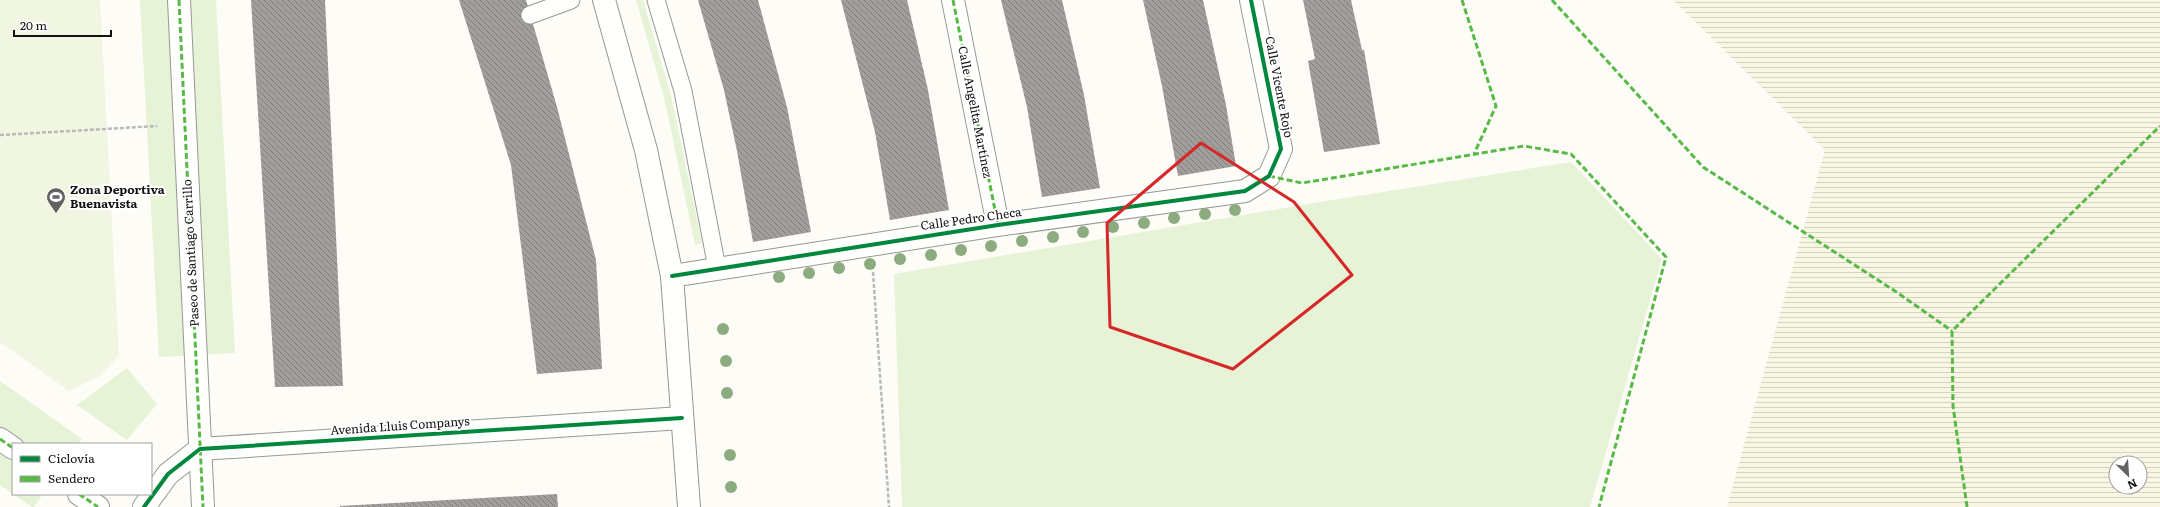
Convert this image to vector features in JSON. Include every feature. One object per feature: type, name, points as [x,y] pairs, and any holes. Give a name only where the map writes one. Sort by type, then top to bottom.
[{"type":"street","name":"Paseo de Santiago Carrillo","points":[[179,0],[203,507]]},
{"type":"street","points":[[604,0],[646,150],[672,276],[689,507]]},
{"type":"street","name":"Calle Angelita Martínez","points":[[953,0],[998,225]]},
{"type":"street","name":"Calle Vicente Rojo","points":[[1251,0],[1281,149],[1270,176]]},
{"type":"street","name":"Calle Pedro Checa","points":[[672,276],[998,225],[1245,191],[1270,176]]},
{"type":"street","name":"Avenida Lluis Companys","points":[[200,449],[682,418]]},
{"type":"street","points":[[0,439],[12,447]]},
{"type":"street","points":[[144,507],[168,474],[200,449]]},
{"type":"street","points":[[80,495],[98,507]]},
{"type":"lane","points":[[530,15],[571,0]]},
{"type":"lane","points":[[656,0],[683,91],[717,268]]},
{"type":"path","points":[[0,135],[185,125]]},
{"type":"path","points":[[871,244],[889,507]]},
{"type":"highlighted area","points":[[1201,143],[1294,202],[1352,275],[1233,369],[1110,327],[1107,223]]},
{"type":"shaded area","points":[[1673,0],[2160,0],[2160,507],[1727,507],[1825,150]]},
{"type":"green space","name":"Zona Deportiva Buenavista","points":[[0,0],[100,0],[119,355],[100,376],[69,391],[0,342]]},
{"type":"green space","points":[[140,0],[216,0],[235,353],[159,357]]},
{"type":"green space","points":[[636,0],[643,0],[671,95],[702,243],[695,245],[664,97]]},
{"type":"green space","points":[[1571,162],[1662,259],[1590,507],[902,507],[894,274],[1314,203]]},
{"type":"green space","points":[[127,368],[157,404],[127,440],[77,405]]},
{"type":"green space","points":[[0,381],[82,439],[79,443],[12,443],[12,493],[0,485]]},
{"type":"green space","points":[[14,495],[42,495],[34,507]]},
{"type":"building","points":[[251,0],[325,0],[343,386],[275,387]]},
{"type":"building","points":[[459,0],[526,0],[557,107],[596,260],[602,369],[537,374],[511,165]]},
{"type":"building","points":[[698,0],[758,0],[787,107],[811,232],[753,242],[737,151],[724,90]]},
{"type":"building","points":[[841,0],[907,0],[928,90],[949,210],[890,220],[875,132]]},
{"type":"building","points":[[1001,0],[1062,0],[1084,95],[1100,188],[1042,197],[1027,107]]},
{"type":"building","points":[[1143,0],[1203,0],[1226,105],[1236,166],[1178,176],[1162,86]]},
{"type":"building","points":[[1303,0],[1351,0],[1362,50],[1364,50],[1380,144],[1324,152],[1308,61],[1315,59]]},
{"type":"building","points":[[557,494],[558,507],[340,507],[340,506]]},
{"type":"marked path","points":[[179,0],[203,507]]},
{"type":"marked path","points":[[953,0],[998,225]]},
{"type":"marked path","points":[[1462,0],[1496,106],[1474,154]]},
{"type":"marked path","points":[[1552,0],[1703,167],[1898,293],[1952,331]]},
{"type":"marked path","points":[[1967,507],[1953,406],[1952,331],[2160,126]]},
{"type":"marked path","points":[[1269,176],[1302,183],[1524,146],[1571,154],[1666,257],[1599,507]]},
{"type":"marked path","points":[[0,439],[12,447]]},
{"type":"marked path","points":[[80,495],[98,507]]},
{"type":"cycle path","points":[[672,276],[998,225],[1245,191],[1269,176],[1281,149],[1251,0]]},
{"type":"cycle path","points":[[144,507],[168,474],[200,449],[682,418]]},
{"type":"place","name":"Zona Deportiva Buenavista","points":[[56,214]]}]
